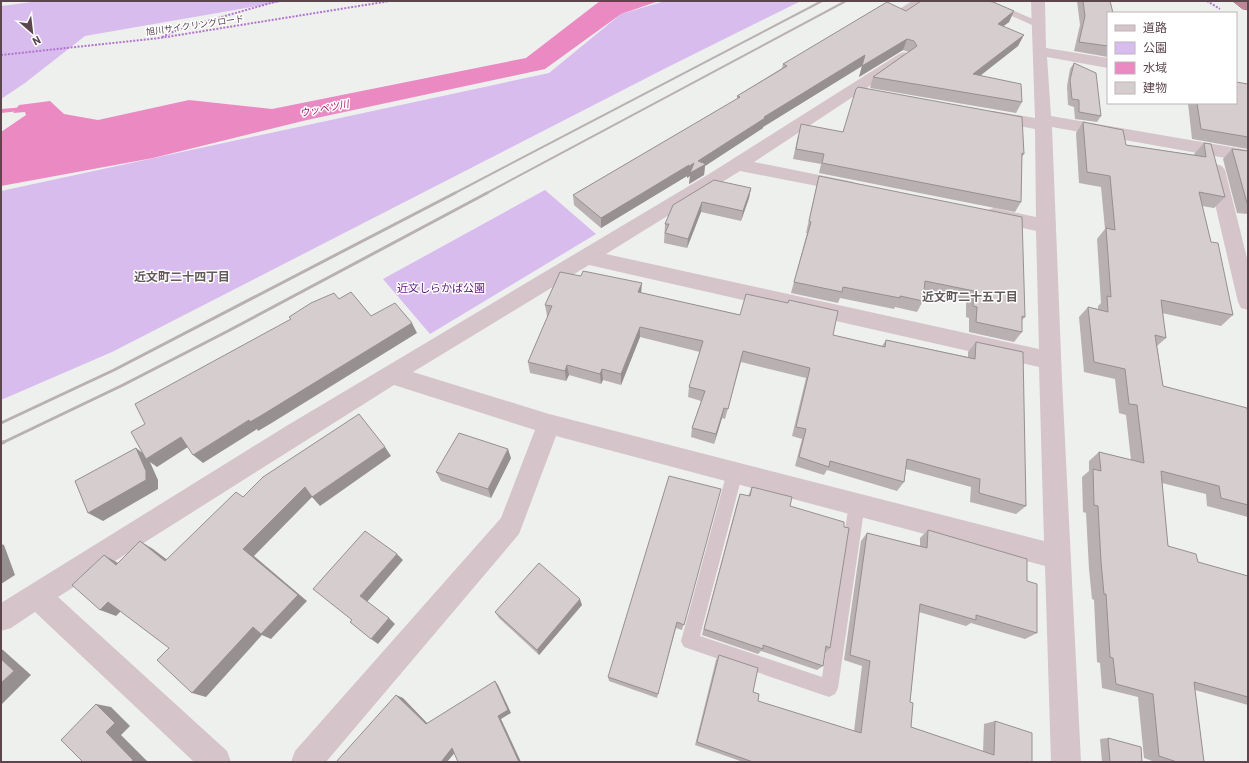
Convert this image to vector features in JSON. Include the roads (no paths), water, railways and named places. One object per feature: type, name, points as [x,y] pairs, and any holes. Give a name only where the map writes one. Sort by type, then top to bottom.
[{"type":"highway","points":[[1240,1],[1248,6]]},
{"type":"street","points":[[1038,1],[1037,24],[1043,122],[1045,226],[1066,762]]},
{"type":"street","points":[[1039,51],[1107,63]]},
{"type":"street","points":[[1,618],[392,374],[587,257],[852,91],[904,56]]},
{"type":"street","points":[[852,91],[875,95]]},
{"type":"street","points":[[974,113],[1043,122],[1248,156]]},
{"type":"street","points":[[1210,149],[1243,258],[1248,302]]},
{"type":"street","points":[[736,164],[868,190]]},
{"type":"street","points":[[976,212],[1045,226]]},
{"type":"street","points":[[587,257],[1050,361]]},
{"type":"street","points":[[392,374],[549,424],[1058,557]]},
{"type":"street","points":[[306,762],[510,526],[549,424]]},
{"type":"street","points":[[37,595],[216,762]]},
{"type":"lane","points":[[903,10],[918,1]]},
{"type":"lane","points":[[983,1],[1037,24]]},
{"type":"lane","points":[[735,472],[690,641],[829,688],[858,504]]},
{"type":"water","name":"ウッペツ川","points":[[600,1],[659,1],[621,14],[545,69],[307,120],[153,158],[1,186],[1,132],[26,115],[25,112],[13,113],[19,105],[50,101],[64,114],[98,120],[189,100],[272,109],[526,58]]},
{"type":"waterway","points":[[1,111],[26,109]]},
{"type":"railway","points":[[453,194],[822,1]]},
{"type":"railway","points":[[485,194],[846,1]]},
{"type":"railway","points":[[1,423],[114,370],[455,193]]},
{"type":"railway","points":[[2,443],[123,385],[228,331],[487,193]]},
{"type":"district","name":"近文町二十四丁目","points":[[182,276]]},
{"type":"district","name":"近文町二十五丁目","points":[[970,296]]},
{"type":"park label","name":"近文しらかば公園","points":[[441,287]]}]
